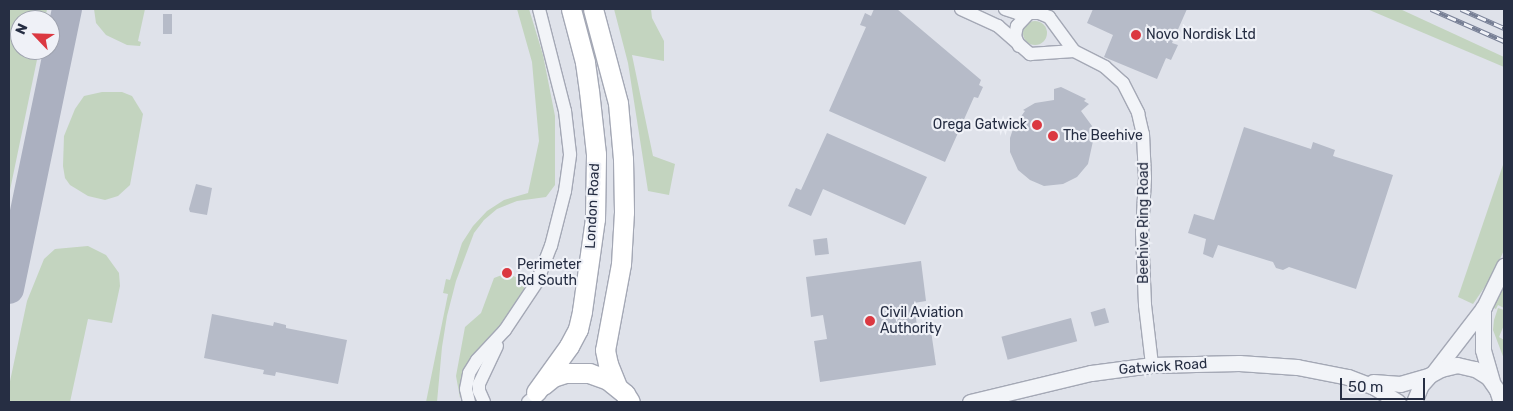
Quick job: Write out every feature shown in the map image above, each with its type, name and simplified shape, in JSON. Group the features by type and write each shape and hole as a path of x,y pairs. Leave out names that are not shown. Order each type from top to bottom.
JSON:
{"main road":[{"name":"London Road","path":"531,399 569,346 578,329 595,219 596,154 589,91 585,62 571,9"},
{"name":"London Road","path":"593,9 618,103 623,159 624,212 621,264 605,350 608,364 617,386"},
{"path":"531,399 553,377 571,372 601,376 617,386 630,402"}],"street":[{"path":"470,402 466,380 472,367 505,330 526,300 547,259 566,191 570,154 565,111 538,9"},
{"path":"961,9 998,26 1021,48 1033,54 1074,50"},
{"name":"Beehive Ring Road","path":"1005,9 1017,13 1039,13 1052,20 1074,50 1104,67 1117,77 1128,92 1140,117 1145,178 1142,233 1145,306 1152,365"},
{"path":"1021,48 1016,39 1016,29 1021,20 1028,14"},
{"path":"1046,52 1055,42 1057,29"},
{"path":"1414,402 1421,384 1432,374 1484,307 1504,266"},
{"path":"1484,307 1482,324 1483,350 1499,396"},
{"path":"484,402 479,391 480,378 505,330"},
{"name":"Gatwick Road","path":"970,402 1091,373 1152,365 1239,363 1307,368 1359,380 1400,384 1453,366 1468,367 1483,374 1499,396"},
{"name":"Gatwick Road","path":"1359,380 1381,390 1398,402"}],"green space":[{"path":"9,9 47,9 10,10 10,60 37,60 9,195"},
{"path":"94,9 145,9 138,41 141,42 140,46 127,45 106,35 96,23"},
{"path":"517,9 529,9 543,55 555,116 555,185 546,197 517,201 497,209 484,220 474,233 456,281 447,316 437,402 426,402 448,294 443,293 446,279 450,280 462,243 473,226 487,211 504,200 528,193 539,141 532,62"},
{"path":"614,9 651,9 652,18 664,41 664,61 632,55 653,156 675,164 669,195 648,191 628,63"},
{"path":"1367,9 1400,9 1504,57 1504,67"},
{"path":"1035,21 1040,22 1046,28 1046,38 1040,44 1035,45 1030,44 1024,38 1023,33 1024,28 1030,22"},
{"path":"102,92 122,92 132,96 143,114 130,185 118,196 105,200 88,196 70,185 65,178 63,166 64,136 75,109 84,96"},
{"path":"1504,162 1504,250 1493,275 1473,304 1458,297"},
{"path":"88,246 106,255 119,273 120,286 112,323 88,319 70,402 9,402 9,386 27,301 44,259 55,249"},
{"path":"507,273 524,281 524,289 496,332 466,365 461,377 460,398 456,376 465,327 481,313 494,278"},
{"path":"1504,281 1504,308 1498,305 1496,309 1492,307"},
{"path":"1498,308 1504,310 1504,325 1499,337 1504,340 1504,359 1493,330"}],"building":[{"path":"874,9 897,9 981,80 979,85 983,87 978,98 974,97 945,162 829,111 866,27 860,25 865,13 871,16"},
{"path":"1093,9 1187,9 1172,43 1178,45 1171,60 1166,58 1157,79 1104,57 1113,35 1087,23"},
{"path":"163,14 172,14 172,34 163,34"},
{"name":"The Beehive","path":"1061,87 1086,99 1084,101 1089,104 1081,111 1092,126 1096,141 1093,141 1088,164 1077,177 1063,184 1044,186 1030,180 1018,170 1010,152 1010,138 1014,126 1025,111 1023,110 1035,103 1054,100 1054,89"},
{"path":"1244,127 1311,149 1313,142 1335,150 1333,156 1393,175 1356,289 1289,267 1283,270 1276,268 1273,262 1218,245 1213,258 1203,254 1206,239 1188,233 1194,214 1214,220"},
{"path":"827,133 927,177 905,225 823,189 811,216 788,206 796,188 801,190"},
{"path":"196,184 212,188 207,215 190,212 189,209"},
{"path":"827,238 829,254 815,256 813,240"},
{"name":"Civil Aviation Authority","path":"921,261 926,301 914,303 917,326 930,324 936,365 820,382 814,341 827,339 823,315 811,317 806,277"},
{"path":"1105,308 1109,322 1095,327 1091,312"},
{"path":"212,314 273,326 274,322 286,325 286,328 347,340 338,384 276,372 275,376 263,374 264,370 204,358"},
{"path":"1071,318 1077,341 1008,360 1001,337"}],"taxiway":[{"path":"9,289 67,9"}],"railway":[{"path":"1431,9 1504,41"},
{"path":"1461,9 1504,28"}],"place":[{"name":"Novo Nordisk Ltd","path":"1136,35"},
{"name":"Orega Gatwick","path":"1037,125"},
{"name":"The Beehive","path":"1053,136"},
{"name":"Perimeter Rd South","path":"507,273"},
{"name":"Civil Aviation Authority","path":"870,321"}]}
